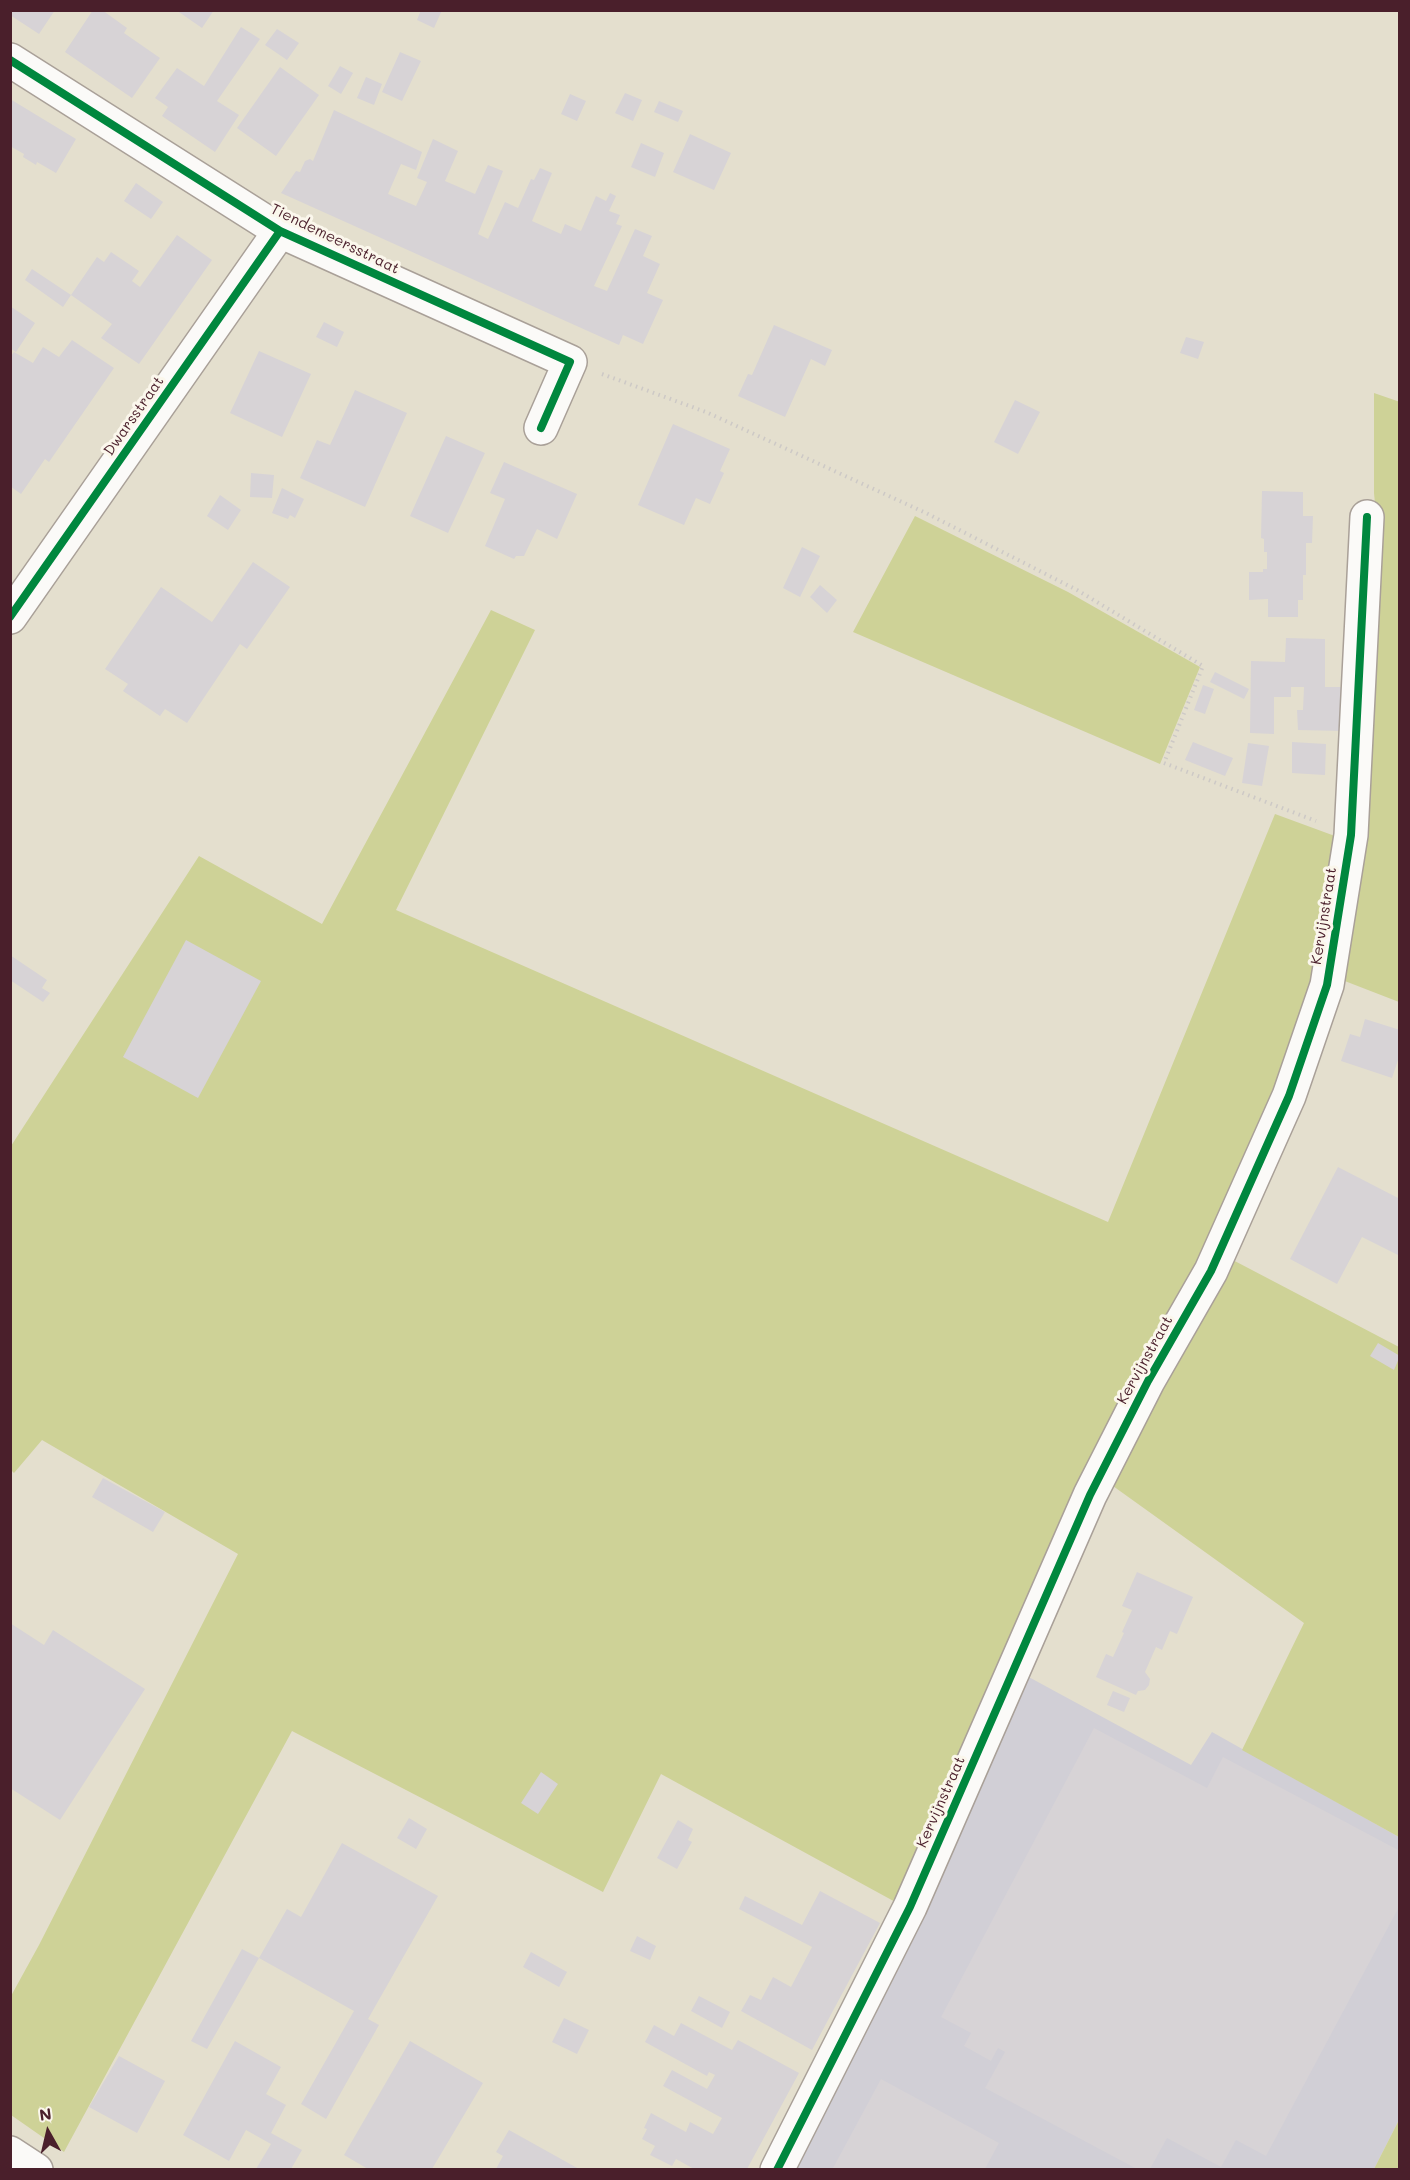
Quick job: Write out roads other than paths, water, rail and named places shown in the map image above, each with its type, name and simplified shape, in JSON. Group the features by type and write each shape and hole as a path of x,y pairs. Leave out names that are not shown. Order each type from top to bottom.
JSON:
{"street":[{"name":"Tiendemeersstraat","path":"10,60 280,231 570,362 541,428"},
{"name":"Dwarsstraat","path":"10,617 280,231"},
{"name":"Kervijnstraat","path":"777,2169 910,1907 1090,1495 1148,1381 1211,1271 1289,1096 1327,985 1351,835 1367,517"},
{"path":"10,2153 36,2169"}]}
